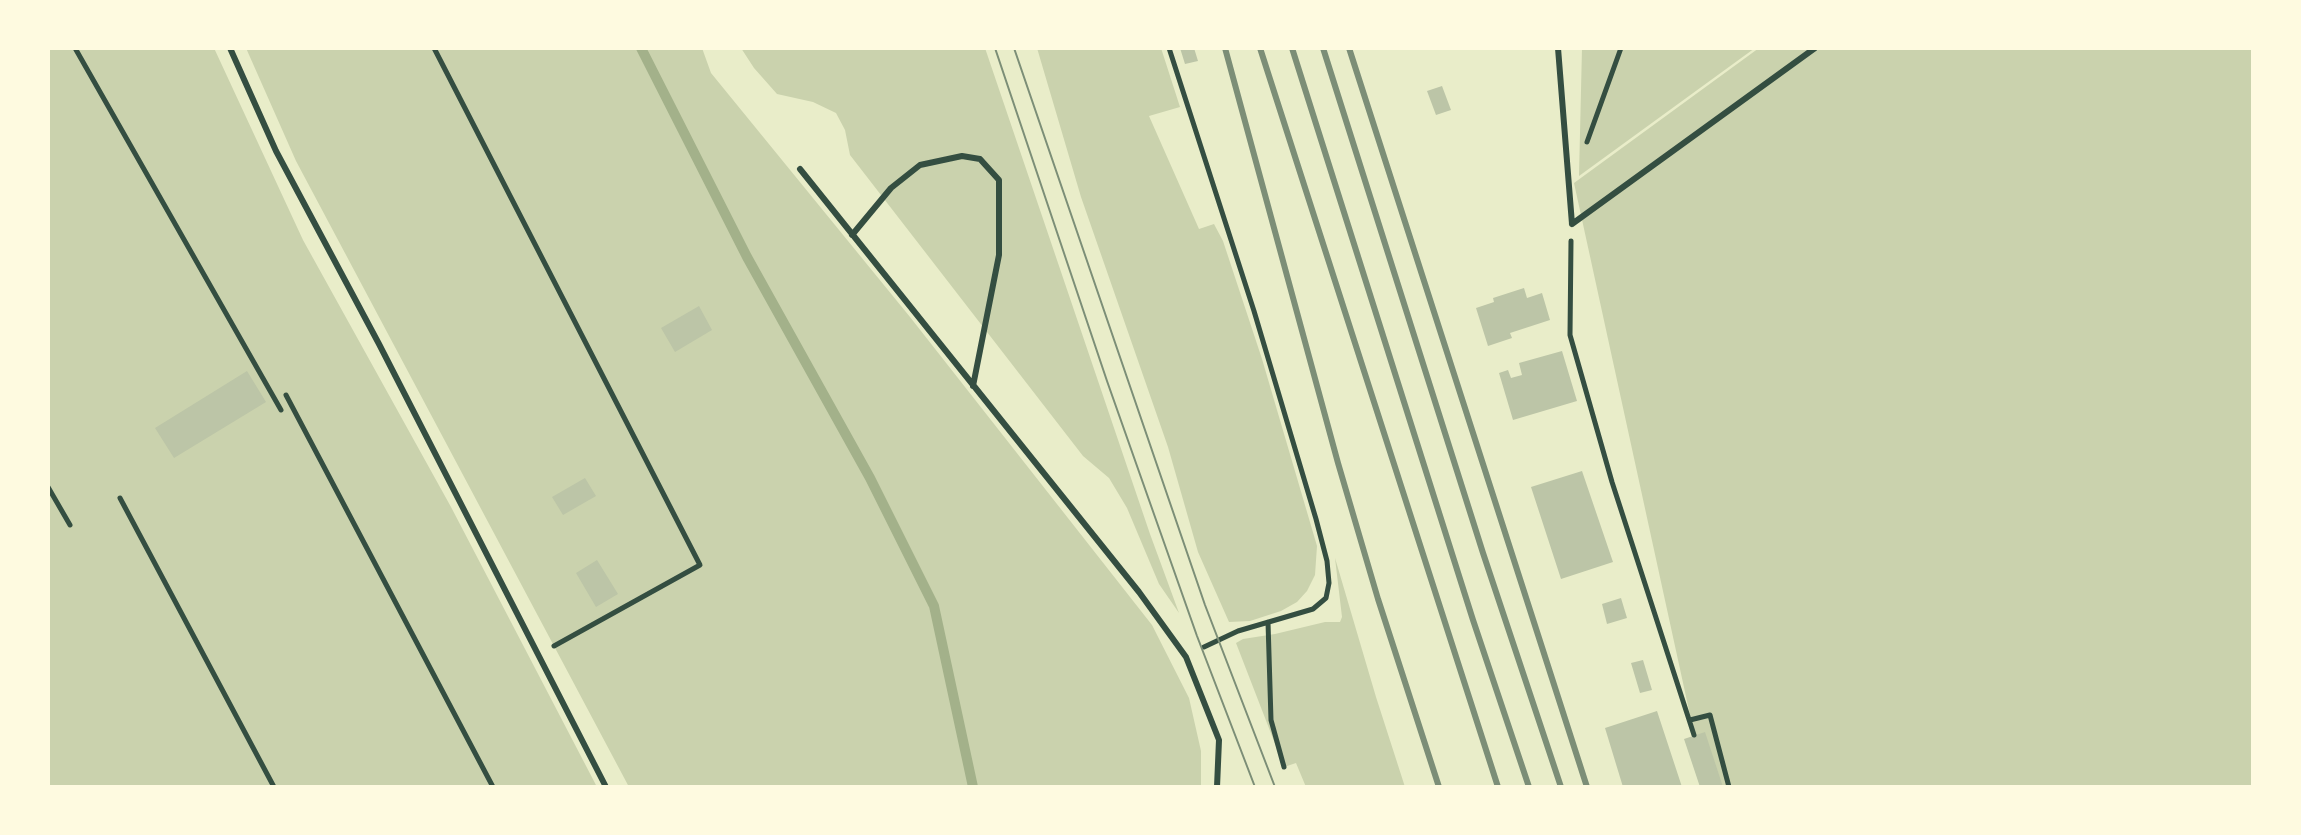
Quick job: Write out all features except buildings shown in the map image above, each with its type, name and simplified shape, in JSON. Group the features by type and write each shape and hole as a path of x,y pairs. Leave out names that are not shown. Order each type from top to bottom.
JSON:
{"lane":[{"path":"230,48 276,151 379,344 606,787"},
{"path":"1558,48 1572,224"},
{"path":"1572,224 1815,48"},
{"path":"852,235 891,188 920,165 962,156 980,159 999,180 999,255 973,386"},
{"path":"800,169 1139,592 1186,657 1219,740 1217,787"}],"path":[{"path":"75,48 281,410"},
{"path":"434,48 700,565 539,655"},
{"path":"1169,48 1254,311 1327,561 1329,583 1326,598 1313,609 1238,631 1186,657"},
{"path":"1585,149 1621,48"},
{"path":"1572,224 1570,335 1612,482 1694,735"},
{"path":"286,395 493,787"},
{"path":"48,487 70,525"},
{"path":"120,498 274,787"},
{"path":"1268,622 1271,720 1284,767"},
{"path":"1690,720 1710,715 1729,787"}],"green space":[{"path":"48,48 214,48 303,240 451,507 597,787 48,787"},
{"path":"246,48 702,48 711,73 910,317 1152,625 1189,698 1201,751 1201,787 629,787 296,161"},
{"path":"741,48 985,48 1179,613 1159,584 1127,508 1109,478 1083,456 850,155 845,130 836,113 813,102 777,94"},
{"path":"1037,48 1161,48 1180,107 1149,116 1199,229 1214,224 1223,241 1262,359 1317,546 1315,575 1307,591 1297,602 1281,611 1250,621 1229,622 1198,552 1168,447 1081,197"},
{"path":"1582,48 1755,48 1579,176"},
{"path":"1759,48 2253,48 2253,787 1713,787 1692,724 1574,183"},
{"path":"1335,558 1405,787 1306,787 1296,763 1284,767 1236,643 1325,622 1340,622"}],"waterway":[{"path":"641,48 747,257 870,478 934,606 973,787"}],"tram line":[{"path":"995,48 1107,381 1197,636 1255,787"},
{"path":"1014,48 1205,605 1275,787"}],"railway":[{"path":"1225,48 1338,463 1439,787"},
{"path":"1260,48 1498,787"},
{"path":"1292,48 1529,787"},
{"path":"1323,48 1483,553 1561,787"},
{"path":"1349,48 1587,787"}]}
